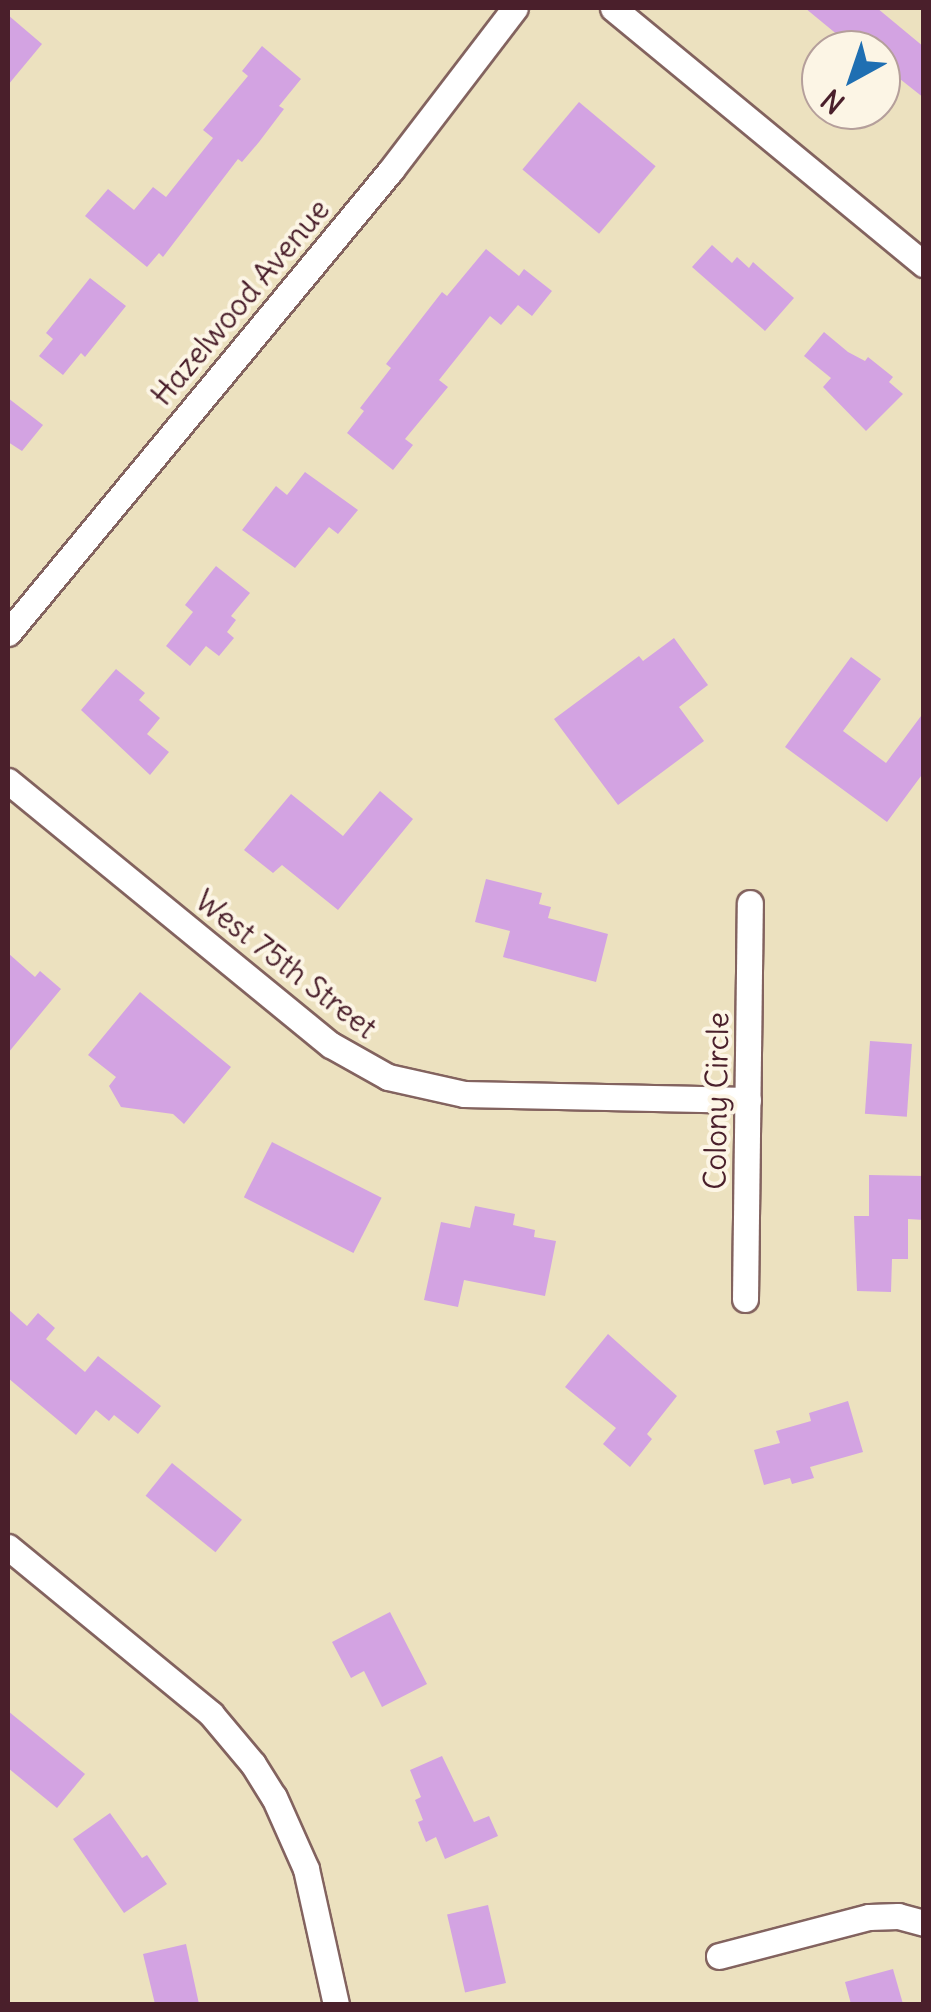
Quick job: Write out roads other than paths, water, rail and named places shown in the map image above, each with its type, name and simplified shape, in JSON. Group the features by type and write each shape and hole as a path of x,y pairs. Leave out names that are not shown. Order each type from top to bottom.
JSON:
{"street":[{"name":"Hazelwood Avenue","path":"8,633 391,170 516,8"},
{"path":"613,8 924,264"},
{"name":"West 75th Street","path":"8,781 330,1045 376,1072 400,1082 464,1094 748,1100"},
{"name":"Colony Circle","path":"745,1299 750,903"},
{"path":"8,1547 210,1714 274,1797 306,1869 336,2004"},
{"path":"719,1956 869,1917 898,1916 924,1923"}]}
